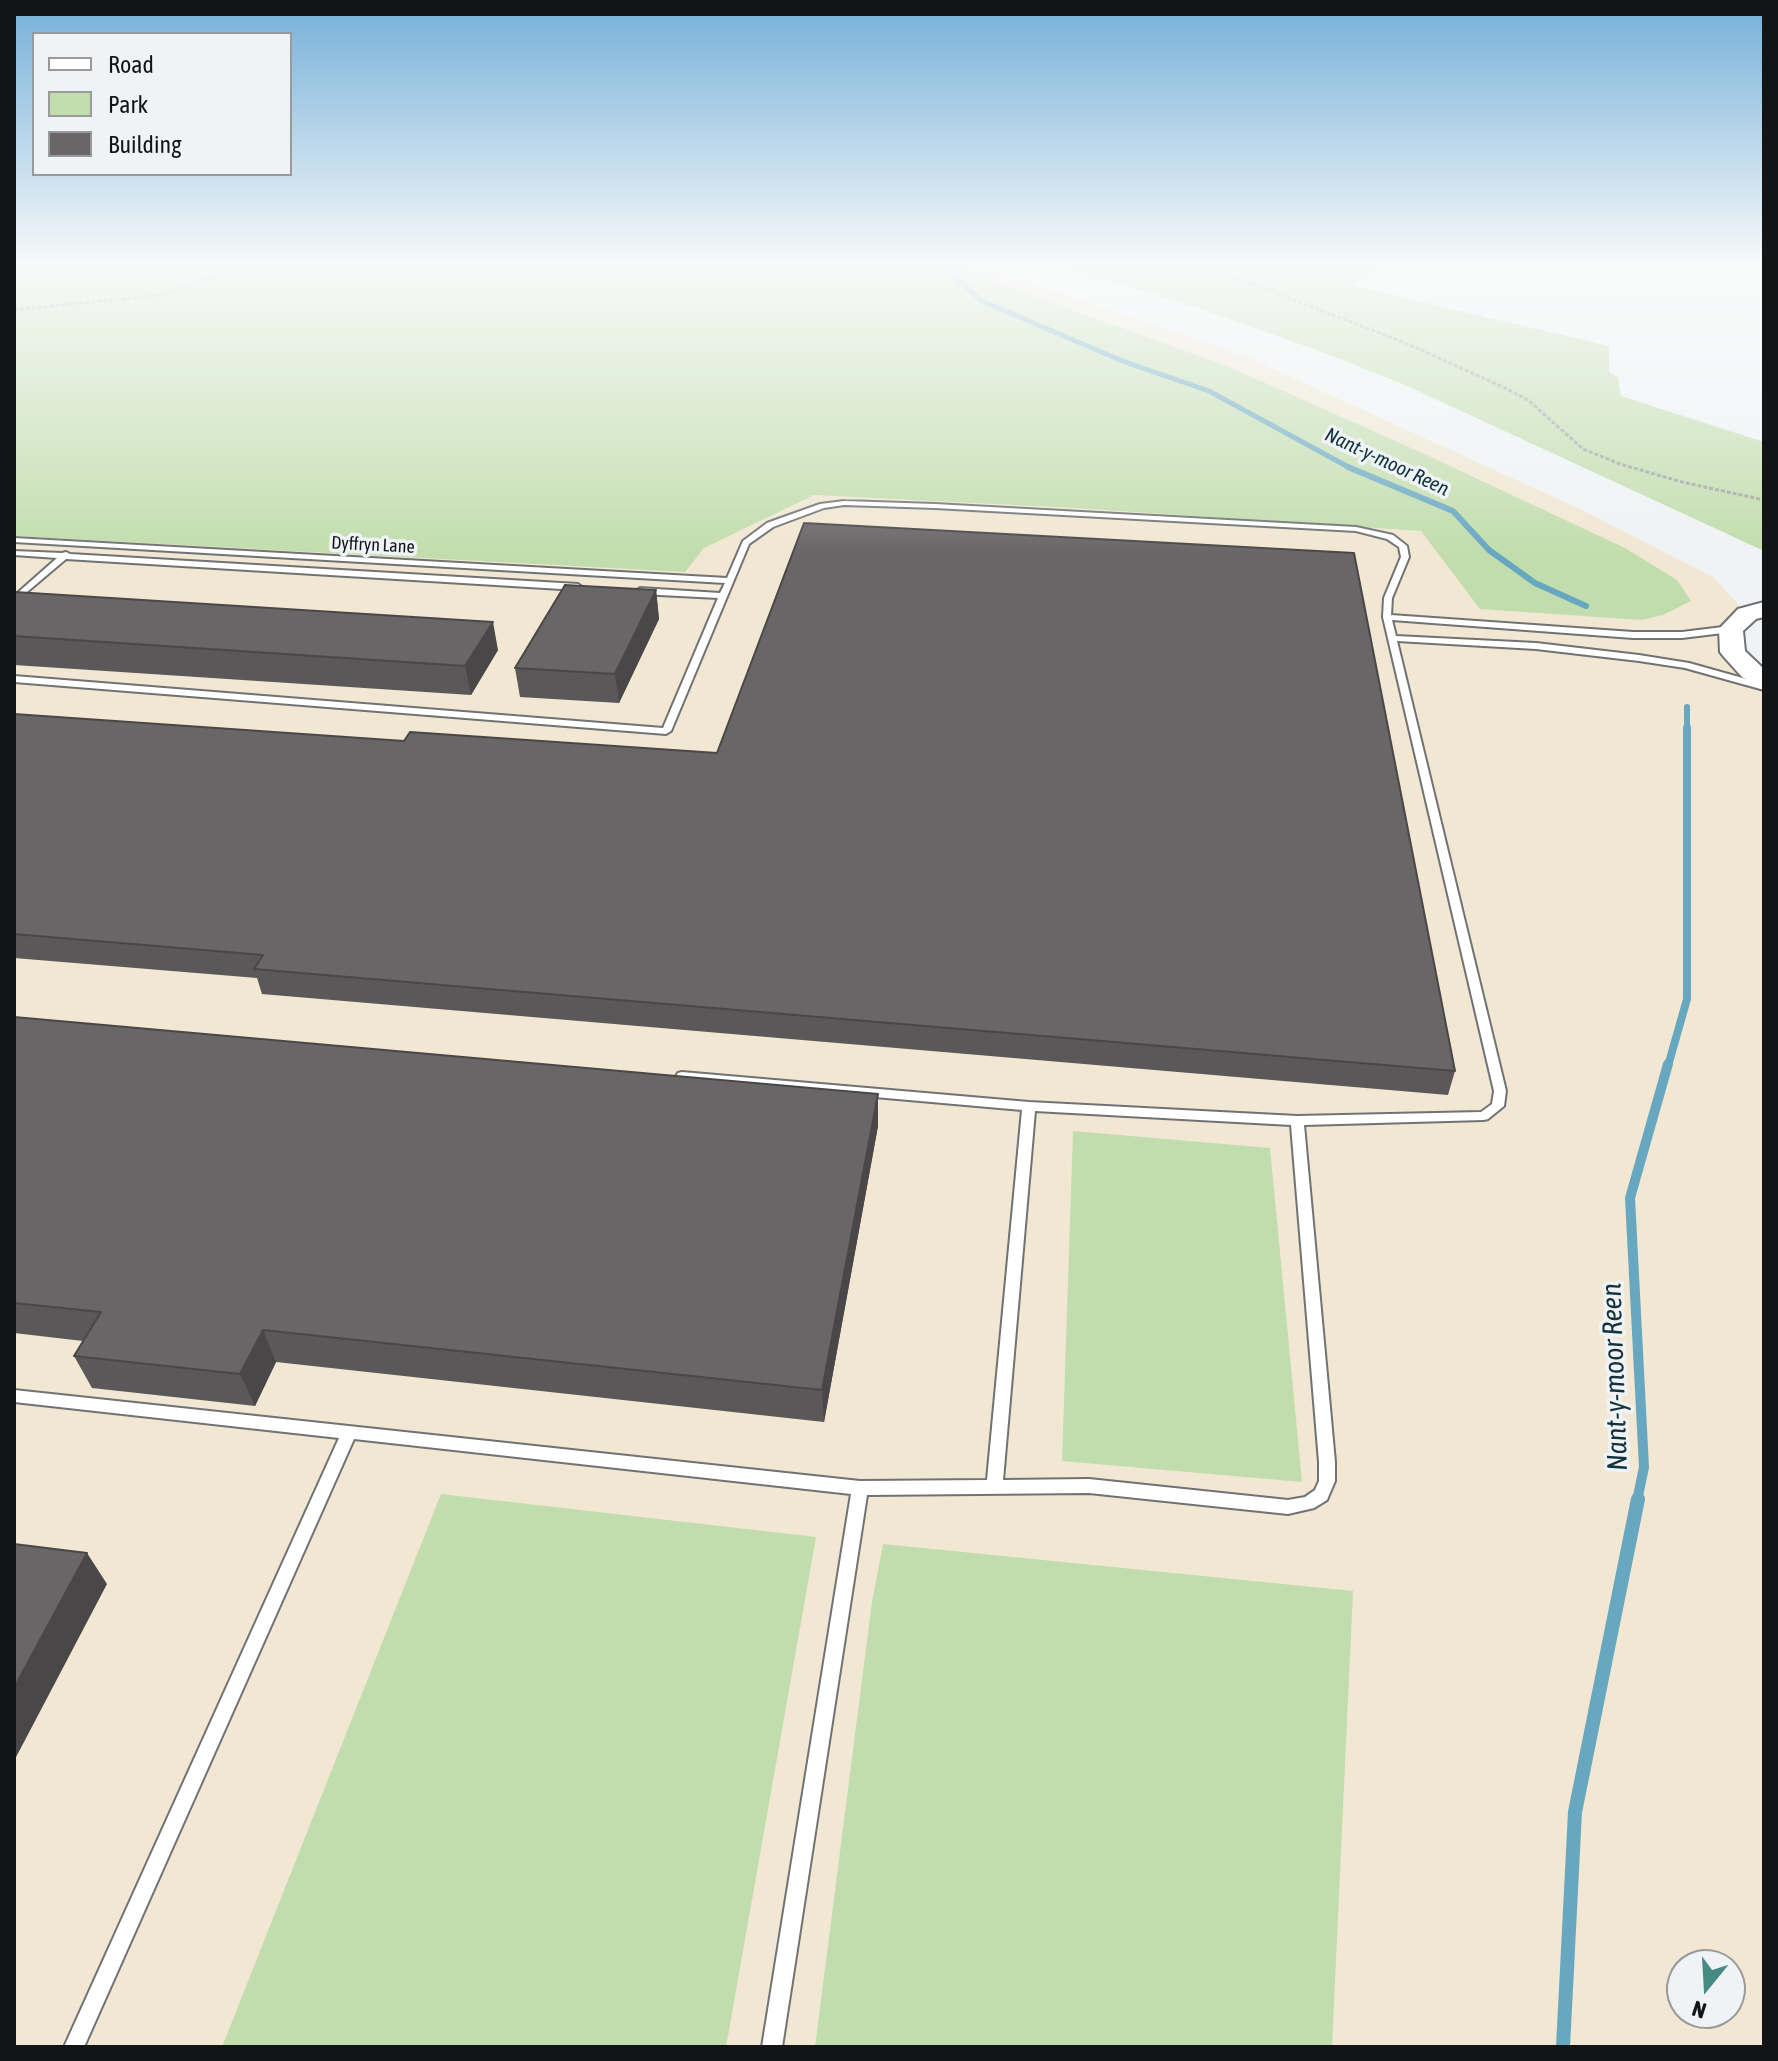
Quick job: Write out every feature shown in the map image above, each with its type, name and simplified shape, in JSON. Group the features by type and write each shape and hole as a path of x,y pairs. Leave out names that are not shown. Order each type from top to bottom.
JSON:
{"street":[{"path":"1764,609 1747,614 1731,629 1733,652 1764,681"}],"lane":[{"path":"14,679 666,731 746,543 770,525 823,506 844,503 951,507 1340,528 1381,534 1399,542 1405,557 1388,598 1387,617 1500,1091 1498,1106 1484,1116 1462,1119 1384,1117 1297,1121 1029,1106 664,1075"},
{"name":"Dyffryn Lane","path":"14,540 730,581"},
{"path":"14,600 78,544"},
{"name":"Dyffryn Lane","path":"14,553 583,587"},
{"path":"631,590 725,596"},
{"path":"1387,617 1633,635 1682,635 1731,629"},
{"path":"1391,638 1536,646 1639,658 1686,665 1764,687"},
{"path":"994,1488 1029,1106"},
{"path":"14,1396 860,1488 1089,1486 1288,1507 1308,1503 1321,1495 1327,1481 1327,1462 1297,1121"},
{"path":"74,2047 349,1433"},
{"path":"772,2047 860,1488"}],"path":[{"path":"1448,362 1528,400 1583,449 1682,482 1764,500"}],"shaded area":[{"path":"14,362 1259,362 1580,509 1713,577 1747,614 1733,652 1764,681 1764,2047 14,2047"}],"green space":[{"path":"14,362 1216,362 1418,451 1625,548 1677,580 1691,601 1663,615 1642,620 1480,609 1421,531 1074,508 814,495 704,548 685,572 14,536"},
{"path":"1348,362 1609,362 1609,372 1618,377 1621,396 1764,442 1764,551 1405,385"},
{"path":"1073,1131 1270,1148 1302,1482 1062,1461"},
{"path":"441,1494 816,1537 726,2047 222,2047"},
{"path":"883,1544 1353,1591 1332,2047 815,2047 872,1602"}],"building":[{"path":"804,523 1354,553 1455,1071 254,969 263,955 14,934 14,714 404,741 410,732 717,753"},
{"path":"565,585 656,590 615,674 515,668"},
{"path":"14,592 493,622 465,666 14,636"},
{"path":"14,1017 878,1094 822,1390 263,1330 240,1374 74,1356 101,1312 14,1303"},
{"path":"14,1544 87,1553 14,1688"}],"waterway":[{"name":"Nant-y-moor Reen","path":"1126,362 1209,391 1349,468"},
{"name":"Nant-y-moor Reen","path":"1349,468 1453,511 1489,550 1535,583 1586,606"},
{"name":"Nant-y-moor Reen","path":"1668,1066 1687,999 1687,707"},
{"name":"Nant-y-moor Reen","path":"1637,1501 1644,1467 1630,1198 1668,1064"},
{"name":"Nant-y-moor Reen","path":"1563,2047 1575,1812 1638,1499"}]}
